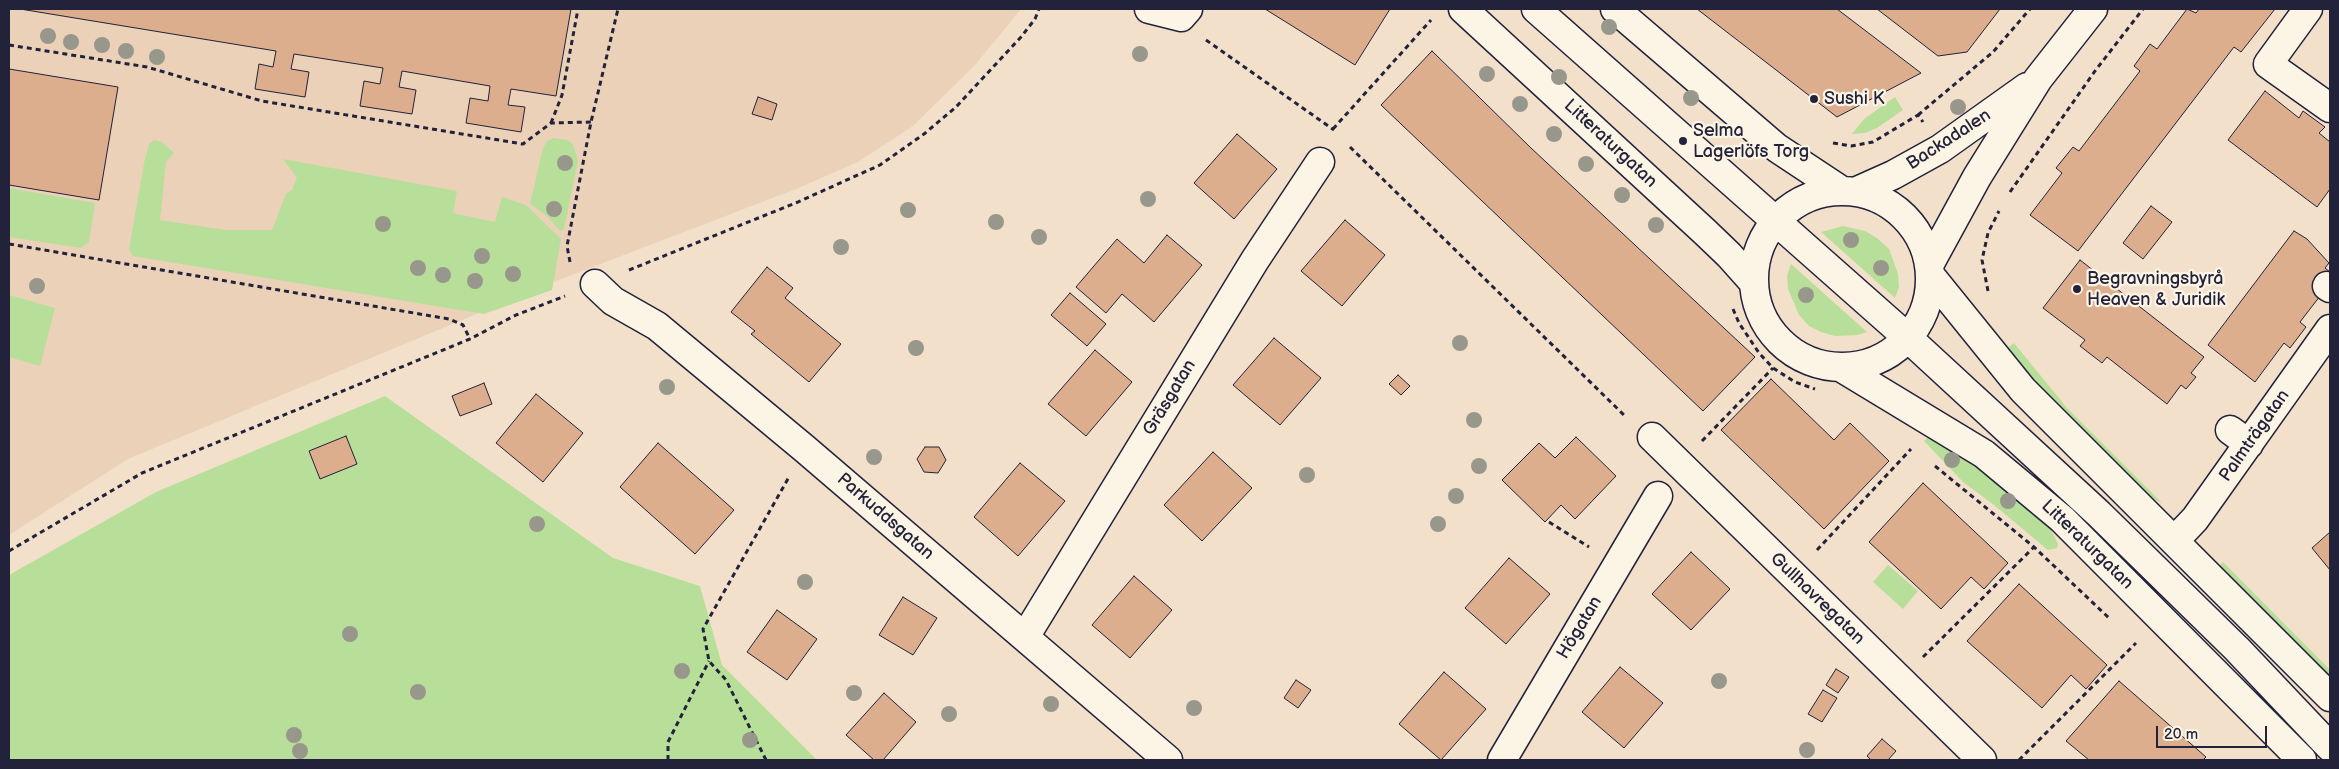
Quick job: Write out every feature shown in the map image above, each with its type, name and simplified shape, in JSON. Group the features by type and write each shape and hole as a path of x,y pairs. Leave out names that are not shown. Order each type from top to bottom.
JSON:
{"street":[{"path":"1149,9 1185,13"},
{"name":"Litteraturgatan","path":"1463,9 1729,254 1754,283"},
{"path":"1536,9 1908,338 2099,514 2237,649 2330,747"},
{"name":"Litteraturgatan","path":"1615,9 1777,148 1848,191 1881,200 1904,216 1920,238 1930,270 1929,292 1925,309 1908,338 1885,357 1871,363 1842,368"},
{"name":"Backadalen","path":"1930,270 1977,177 2038,79 2092,9"},
{"path":"2308,9 2268,64 2330,108"},
{"name":"Backadalen","path":"1848,191 1893,175 1940,149 2038,79"},
{"name":"Gräsgatan","path":"1025,636 1255,260 1320,162"},
{"name":"Litteraturgatan","path":"1848,191 1812,196 1792,207 1775,222 1761,244 1754,270 1754,283 1760,312 1776,338 1787,348 1812,362 1842,368 1984,454 2062,518 2302,760"},
{"name":"Litteraturgatan","path":"1930,270 2023,390 2330,697"},
{"name":"Parkuddsgatan","path":"586,287 657,326 806,449 1168,760"},
{"name":"Palmträgatan","path":"2175,540 2195,519 2239,437 2327,342"},
{"name":"Gullhavregatan","path":"1652,437 1982,760"},
{"name":"Högatan","path":"1502,760 1658,496"}],"path":[{"path":"9,45 147,67 262,101 523,144 551,123 562,95 578,9"},
{"path":"586,287 567,246 591,122 618,9"},
{"path":"9,551 142,473 470,339 516,315 798,202 880,165 924,134 956,107 1021,37 1035,19 1039,9"},
{"path":"1918,115 1993,52 2030,9"},
{"path":"2008,195 2095,71 2143,9"},
{"path":"1185,13 1202,37 1337,133"},
{"path":"1333,129 1434,18"},
{"path":"551,123 591,122"},
{"path":"1348,144 1622,414 1652,437"},
{"path":"9,244 449,319 463,325 470,339"},
{"path":"1729,300 1739,323 1773,368 1795,382 1819,390"},
{"path":"1678,464 1773,368"},
{"path":"1793,576 1911,448 1920,416"},
{"path":"1905,442 1918,453"},
{"path":"766,760 726,680 709,661 703,629 806,449"},
{"path":"1930,463 2034,547 2116,624"},
{"path":"1549,522 1591,548"},
{"path":"1901,679 2034,547"},
{"path":"2130,637 2143,650"},
{"path":"2019,760 2136,643"},
{"path":"668,760 668,742 709,661"}],"shaded area":[{"path":"9,9 1021,9 975,65 913,126 858,162 796,189 551,283 128,459 9,535"}],"green space":[{"path":"1895,97 1903,110 1877,128 1865,133 1852,134 1864,119"},
{"path":"553,138 567,140 573,144 578,161 564,229 560,231 547,216 530,204 543,148 547,141"},
{"path":"154,140 162,142 174,153 166,162 160,220 226,230 272,230 286,194 292,190 297,178 283,159 457,191 453,213 495,222 502,197 526,205 561,239 552,290 484,314 133,256 129,250 144,163 149,144"},
{"path":"9,188 95,203 89,242 81,248 9,237"},
{"path":"1843,226 1865,231 1877,238 1889,249 1898,274 1899,287 1895,298 1821,232"},
{"path":"1791,264 1867,332 1857,335 1835,336 1809,326 1799,315 1788,289 1787,276"},
{"path":"9,295 55,308 40,366 9,357"},
{"path":"2014,343 2067,408 2162,503 2144,494 2054,407 2006,349"},
{"path":"385,396 613,558 700,586 722,665 817,760 9,760 9,575 156,492"},
{"path":"1928,437 1967,459 2014,493 2048,523 2058,544 2057,548 2048,550 1963,482 1924,441"},
{"path":"2223,562 2330,670 2330,685 2222,572 2220,565"},
{"path":"1888,565 1918,591 1903,609 1873,582"}],"building":[{"path":"20,9 571,9 556,96 511,89 508,105 525,107 521,132 466,123 470,98 488,101 490,86 402,71 399,87 416,90 412,114 360,106 364,81 380,84 383,68 294,54 291,69 309,72 305,97 255,89 259,64 273,67 276,51"},
{"path":"1265,9 1390,9 1355,65"},
{"path":"1697,9 1837,9 1921,73 1837,117"},
{"path":"1877,9 2000,9 1967,52 1938,56"},
{"path":"2187,9 2196,13 2199,9 2275,9 2241,52 2234,47 2078,251 2030,215 2062,173 2056,168 2073,147 2079,151 2140,71 2134,66 2150,44 2157,49"},
{"path":"1432,51 1531,148 1755,357 1703,411 1381,105"},
{"path":"9,69 118,87 99,200 9,185"},
{"path":"2265,91 2299,118 2303,111 2325,127 2319,133 2330,142 2330,189 2317,207 2228,140"},
{"path":"758,97 777,104 772,120 752,114"},
{"path":"1237,134 1277,169 1234,219 1194,183"},
{"path":"2151,206 2172,222 2143,259 2123,243"},
{"path":"1345,220 1385,255 1342,306 1301,271"},
{"path":"2294,231 2307,239 2329,263 2325,268 2330,272 2330,283 2300,322 2306,327 2290,348 2284,343 2255,382 2208,345"},
{"path":"1167,235 1202,265 1154,322 1122,294 1106,313 1076,287 1117,239 1144,263"},
{"path":"2080,260 2204,357 2191,373 2196,377 2186,389 2181,385 2167,404 2107,357 2102,363 2080,346 2085,340 2043,308"},
{"path":"767,267 793,288 785,298 841,344 809,382 751,334 755,331 731,312"},
{"path":"1070,293 1106,324 1087,346 1051,315"},
{"path":"1274,338 1321,378 1280,425 1233,385"},
{"path":"1095,350 1132,382 1086,436 1048,404"},
{"path":"1398,375 1410,386 1401,395 1389,384"},
{"path":"1771,379 1834,440 1850,423 1889,461 1824,529 1721,430"},
{"path":"484,383 492,404 460,416 452,396"},
{"path":"536,394 583,433 543,482 496,443"},
{"path":"346,436 357,464 320,479 309,451"},
{"path":"1576,437 1616,476 1575,519 1561,505 1545,522 1502,480 1539,443 1555,458"},
{"path":"658,443 734,510 695,554 620,487"},
{"path":"925,447 939,447 946,460 938,473 924,472 917,459"},
{"path":"1213,452 1252,488 1202,541 1164,505"},
{"path":"1020,463 1065,501 1018,556 974,517"},
{"path":"1923,483 2008,563 1984,589 1971,577 1941,609 1869,542"},
{"path":"2330,532 2330,570 2312,548"},
{"path":"1691,552 1730,589 1691,630 1652,594"},
{"path":"1509,558 1550,594 1506,644 1465,608"},
{"path":"1134,576 1172,610 1130,658 1092,625"},
{"path":"2019,584 2107,665 2086,689 2071,675 2042,708 1967,641"},
{"path":"903,597 937,618 913,655 879,635"},
{"path":"777,610 817,639 787,680 747,652"},
{"path":"1620,667 1663,703 1624,748 1582,712"},
{"path":"1836,669 1849,677 1838,693 1826,685"},
{"path":"1444,672 1486,709 1441,760 1399,724"},
{"path":"1296,680 1311,690 1298,708 1284,698"},
{"path":"2119,681 2206,757 2203,760 2089,760 2066,741"},
{"path":"1823,690 1837,698 1822,722 1808,714"},
{"path":"884,693 916,722 883,760 874,760 846,735"},
{"path":"1882,739 1896,751 1888,760 1871,760 1867,756"}],"place":[{"name":"Sushi K","path":"1814,99"},
{"name":"Selma Lagerlöfs Torg","path":"1683,141"},
{"name":"Begravningsbyrå Heaven & Juridik","path":"2077,289"}]}
